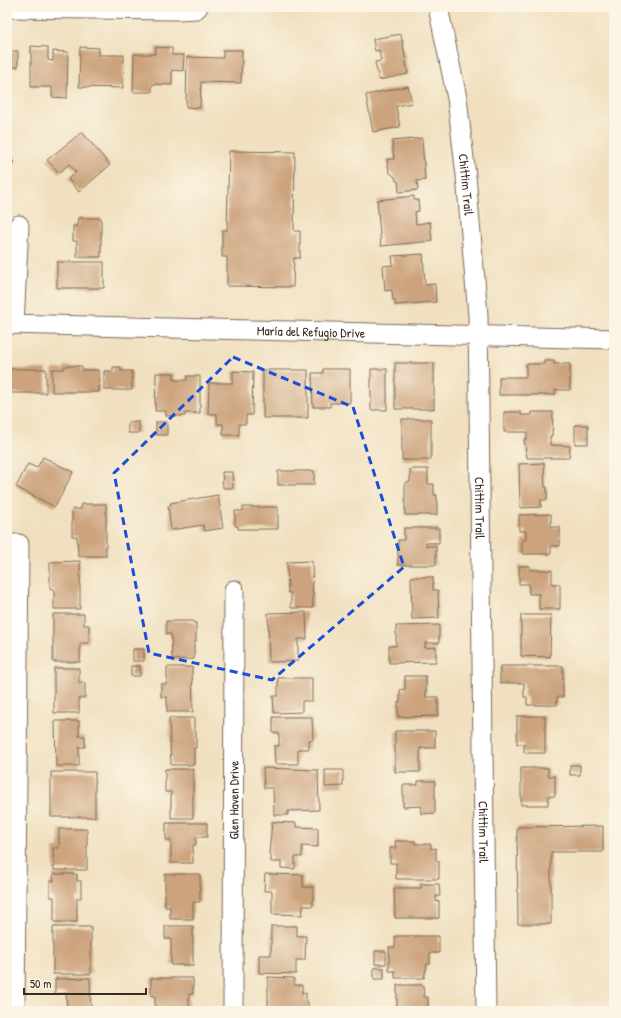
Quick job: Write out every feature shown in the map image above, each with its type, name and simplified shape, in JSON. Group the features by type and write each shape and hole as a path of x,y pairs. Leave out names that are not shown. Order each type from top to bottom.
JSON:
{"street":[{"path":"7,8 178,10 196,9 198,7"},
{"name":"Chittim Trail","path":"438,7 457,98 466,176 478,315 486,1011"},
{"path":"10,324 19,225"},
{"name":"María del Refugio Drive","path":"10,324 614,339"},
{"path":"13,544 15,1011"},
{"name":"Glen Haven Drive","path":"233,1011 234,590"}],"highlighted area":[{"path":"233,357 353,407 404,567 272,680 149,653 114,473"}],"building":[{"path":"401,34 408,74 379,80 375,62 381,61 379,50 375,51 373,39"},
{"path":"31,46 48,47 48,60 53,61 53,51 68,52 67,98 52,97 52,87 31,87"},
{"path":"80,47 99,48 99,55 124,55 123,88 79,87"},
{"path":"156,47 172,48 172,55 184,55 183,71 172,70 172,85 152,84 152,92 133,92 134,54 155,54"},
{"path":"7,48 9,48 9,51 18,51 18,67 7,67"},
{"path":"223,50 242,50 241,83 201,82 200,108 186,107 187,57 223,58"},
{"path":"408,86 412,103 396,106 400,127 373,132 366,95"},
{"path":"82,132 110,165 79,192 68,179 76,172 69,164 59,173 47,160"},
{"path":"422,138 425,180 417,181 418,190 399,192 398,181 396,181 395,177 389,172 387,159 394,159 392,141"},
{"path":"7,144 14,164 7,166"},
{"path":"229,151 295,152 294,231 300,231 300,258 294,258 293,287 227,286 227,257 222,257 222,230 227,230"},
{"path":"414,196 414,200 418,200 419,211 415,212 416,224 430,222 432,241 381,246 377,200"},
{"path":"78,218 101,218 101,257 77,257 77,241 73,241 73,226 77,226"},
{"path":"423,254 425,285 435,284 436,302 395,305 392,290 385,291 383,266 393,265 392,256"},
{"path":"57,262 104,262 104,288 57,288"},
{"path":"544,361 554,361 554,364 570,364 570,390 555,390 555,395 499,395 499,377 526,377 526,364 544,364"},
{"path":"395,363 434,363 434,409 395,409"},
{"path":"64,366 82,366 82,370 99,370 99,392 52,392 52,369 64,369"},
{"path":"113,367 121,367 121,371 132,371 132,390 104,390 104,371 113,371"},
{"path":"7,369 46,369 46,393 7,393"},
{"path":"323,369 350,369 350,403 330,403 330,407 313,407 312,373 323,373"},
{"path":"371,369 387,369 387,410 371,410"},
{"path":"263,370 308,370 308,418 263,418"},
{"path":"233,371 253,372 252,415 246,415 246,424 239,424 239,435 223,435 223,424 217,424 217,414 208,414 209,383 233,383"},
{"path":"156,373 174,373 174,380 187,380 187,376 200,376 200,413 185,413 185,416 166,416 166,411 155,411"},
{"path":"504,412 521,412 521,415 532,415 532,412 553,412 550,445 570,446 569,458 527,458 524,439 527,439 527,432 504,432"},
{"path":"402,419 431,419 431,460 402,460"},
{"path":"128,422 139,422 139,433 128,433"},
{"path":"156,422 167,422 167,435 156,435"},
{"path":"575,425 588,425 588,444 575,444"},
{"path":"43,457 73,472 55,507 16,487 28,464 37,468"},
{"path":"544,463 547,500 541,500 541,507 520,508 519,464"},
{"path":"410,469 428,469 428,484 434,484 434,495 437,495 437,515 405,515 405,482 410,482"},
{"path":"278,471 314,471 314,485 278,485"},
{"path":"222,472 232,472 233,488 223,488"},
{"path":"218,495 223,528 204,531 203,525 171,530 168,506 171,506 170,503"},
{"path":"81,504 106,504 106,556 78,556 77,536 72,536 72,509 81,509"},
{"path":"243,507 278,507 278,529 238,529 238,526 235,526 235,511 243,511"},
{"path":"551,514 551,527 560,527 560,546 551,546 551,554 522,554 522,540 526,540 526,531 519,531 519,515"},
{"path":"404,528 439,528 439,543 426,543 426,546 436,546 436,565 398,565 398,540 404,540"},
{"path":"80,561 80,609 54,609 54,589 50,589 50,562"},
{"path":"312,561 313,608 291,608 291,593 288,593 287,562"},
{"path":"519,566 530,566 530,570 552,570 552,584 560,584 560,609 539,609 539,594 529,594 529,584 519,584"},
{"path":"411,577 433,577 433,590 438,590 439,618 412,619"},
{"path":"306,612 307,639 298,639 298,661 269,662 268,613"},
{"path":"53,614 84,614 84,625 89,625 89,643 80,643 80,662 53,662"},
{"path":"521,615 551,615 550,657 521,656"},
{"path":"166,621 193,621 196,623 194,659 172,660 171,634 166,634"},
{"path":"439,625 439,643 425,643 425,648 436,647 436,662 389,663 389,646 396,646 396,626"},
{"path":"133,649 144,649 144,661 133,661"},
{"path":"131,666 140,666 140,676 131,676"},
{"path":"500,666 563,666 563,697 557,697 557,705 527,705 527,697 524,697 524,683 500,683"},
{"path":"167,667 192,667 193,712 167,712 167,697 161,697 161,684 167,684"},
{"path":"54,668 79,668 79,683 85,683 85,698 79,698 79,713 54,713"},
{"path":"405,676 426,676 426,697 438,697 438,716 398,717 400,690 405,689"},
{"path":"278,678 312,678 312,701 302,701 302,712 274,713 273,696 278,696"},
{"path":"517,716 545,716 545,753 524,753 524,744 517,744"},
{"path":"273,717 312,717 313,740 309,740 309,749 298,749 298,764 275,764 274,746 279,746 279,733 273,733"},
{"path":"169,718 194,718 196,748 194,748 194,765 171,765"},
{"path":"55,721 79,721 79,736 85,736 85,747 79,747 79,766 56,766"},
{"path":"395,731 435,731 435,748 420,748 420,772 395,772"},
{"path":"570,765 580,765 580,775 570,775"},
{"path":"263,768 318,770 319,810 288,811 288,815 274,815 273,788 264,788"},
{"path":"521,768 548,768 548,776 555,776 555,796 548,796 548,805 521,805"},
{"path":"165,769 193,769 193,818 171,818 171,792 165,792"},
{"path":"325,770 343,770 343,786 325,787"},
{"path":"51,772 95,772 95,817 51,817"},
{"path":"418,781 435,781 435,813 421,814 421,806 403,807 403,785 418,785"},
{"path":"272,822 296,823 296,827 318,828 318,847 302,846 302,857 295,857 295,869 281,868 281,862 271,862 271,854 269,854"},
{"path":"166,823 207,823 207,837 196,837 196,845 193,845 193,863 171,863 171,840 166,840"},
{"path":"603,826 603,852 551,852 551,924 518,924 517,827"},
{"path":"59,829 87,829 87,870 54,870 53,848 59,848"},
{"path":"395,841 415,841 415,844 431,844 431,849 436,848 436,861 439,861 439,879 396,879 396,863 390,863 390,848 396,848"},
{"path":"53,874 77,874 77,881 81,881 81,898 77,898 77,922 54,922 54,897 50,897 50,881 54,881"},
{"path":"165,874 200,874 200,902 193,902 193,919 170,919 170,907 165,907"},
{"path":"265,874 303,875 303,887 313,887 313,906 303,906 302,915 272,914 272,891 264,891"},
{"path":"421,884 439,884 440,896 436,896 436,902 439,901 439,918 395,918 394,888 421,888"},
{"path":"165,926 193,926 193,965 171,965 171,939 165,939"},
{"path":"271,926 297,926 297,936 306,936 305,960 296,960 296,974 259,973 259,955 271,955"},
{"path":"53,927 91,927 91,974 53,974"},
{"path":"395,936 439,936 439,953 430,953 430,964 427,964 424,978 395,978 395,971 389,971 389,947 395,947"},
{"path":"375,951 386,951 386,964 375,964"},
{"path":"374,968 384,968 384,979 374,979"},
{"path":"268,977 294,978 294,985 302,985 302,993 306,993 308,1011 268,1011"},
{"path":"90,978 91,1011 67,1011 66,993 55,994 55,979"},
{"path":"151,978 193,978 193,994 189,994 189,1011 155,1011 155,996 151,996"},
{"path":"397,985 423,985 424,997 428,997 428,1008 440,1008 440,1011 397,1011"}]}
